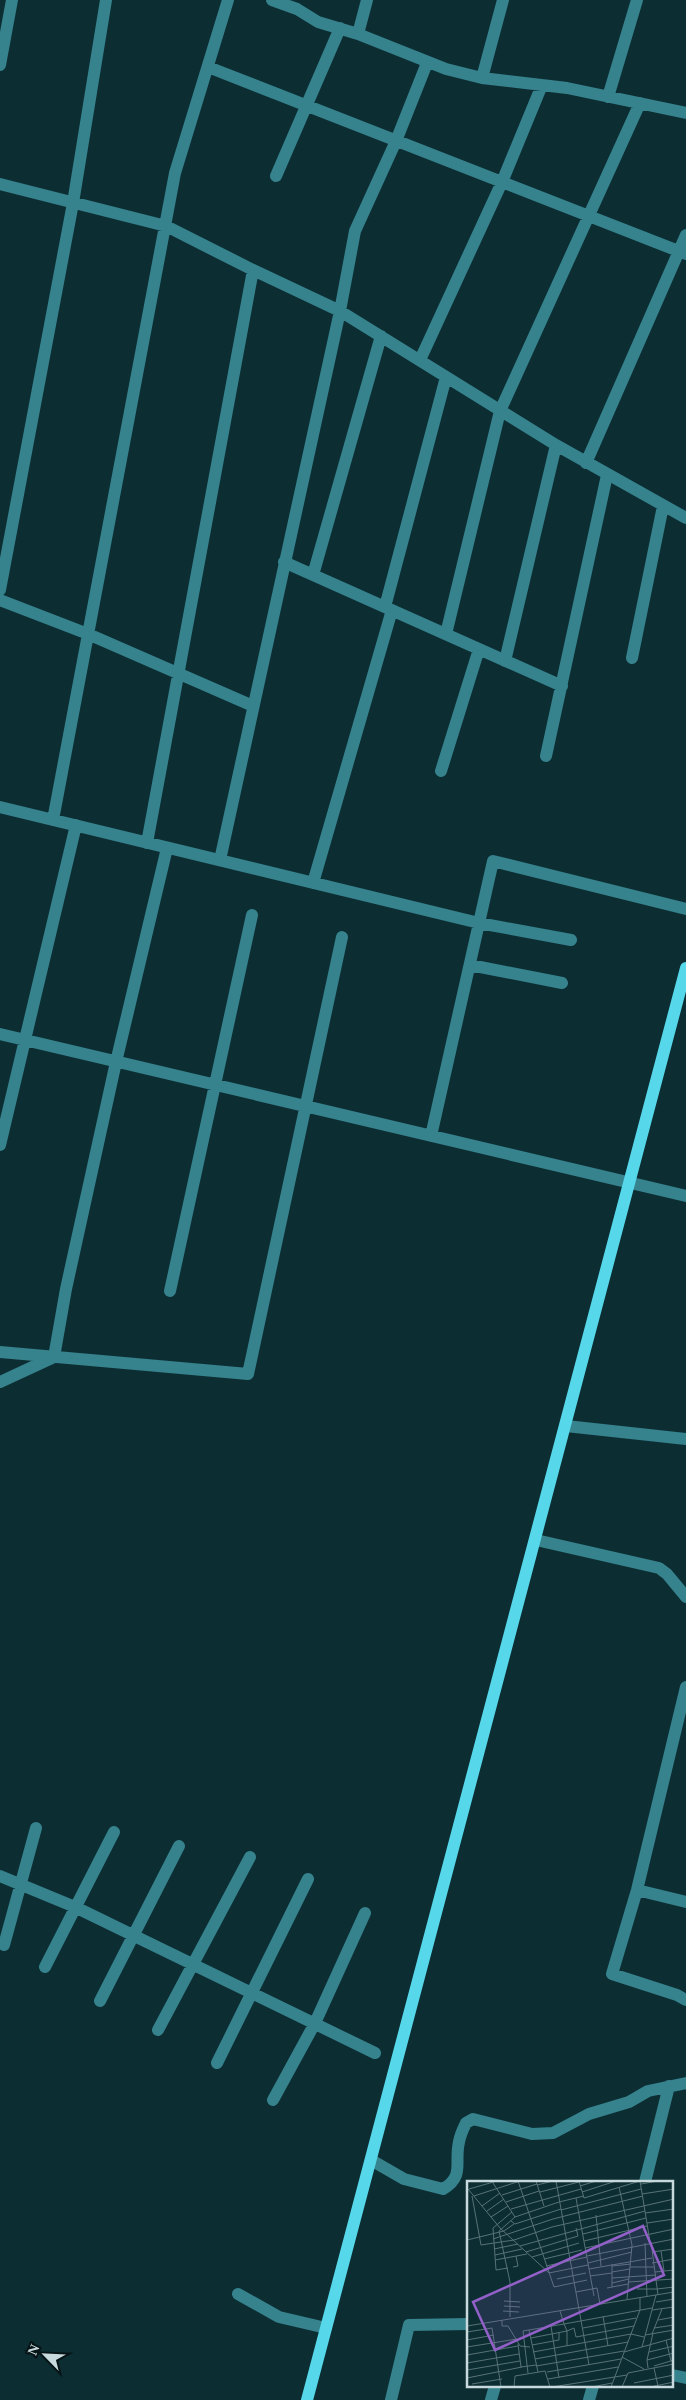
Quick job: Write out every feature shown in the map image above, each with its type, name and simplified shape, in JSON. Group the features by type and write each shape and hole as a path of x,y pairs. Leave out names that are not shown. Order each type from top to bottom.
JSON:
{"main road":[{"path":"307,2400 686,968"}],"street":[{"path":"0,65 12,0"},
{"path":"0,590 73,203 106,0"},
{"path":"53,820 175,173 227,0"},
{"path":"272,0 297,9 318,22 358,34 427,63 482,78 567,88 686,113"},
{"path":"358,34 368,0"},
{"path":"482,78 503,0"},
{"path":"608,97 636,0"},
{"path":"276,176 305,105 340,28"},
{"path":"220,860 340,311 355,231 396,141 427,63"},
{"path":"208,67 682,253"},
{"path":"420,360 502,182 542,86"},
{"path":"446,634 500,412 640,103"},
{"path":"0,184 166,226 340,311 500,412 607,476 686,518"},
{"path":"586,463 682,253 686,235"},
{"path":"148,843 253,270"},
{"path":"313,575 381,336"},
{"path":"313,883 388,609 446,377"},
{"path":"505,661 556,445"},
{"path":"546,756 607,476"},
{"path":"632,658 663,506"},
{"path":"284,562 562,686"},
{"path":"0,600 88,634 178,675 253,706"},
{"path":"441,771 479,649"},
{"path":"0,807 479,923 571,940"},
{"path":"0,1145 23,1040 76,826"},
{"path":"54,1357 66,1289 116,1062 167,848"},
{"path":"430,1136 493,861 686,909"},
{"path":"170,1291 252,915"},
{"path":"0,1352 248,1374 342,937"},
{"path":"470,965 562,983"},
{"path":"0,1034 686,1196"},
{"path":"0,1382 54,1357"},
{"path":"566,1426 686,1439"},
{"path":"536,1540 659,1568 667,1574 686,1597"},
{"path":"686,1687 637,1890 612,1974 677,1995 686,2000"},
{"path":"4,1945 36,1828"},
{"path":"45,1967 114,1832"},
{"path":"100,2001 180,1846"},
{"path":"158,2030 250,1857"},
{"path":"0,1876 22,1883 76,1907 375,2054"},
{"path":"217,2064 308,1879"},
{"path":"637,1890 686,1902"},
{"path":"273,2100 315,2023 365,1913"},
{"path":"371,2160 404,2179 443,2190 453,2184 458,2169 458,2144 466,2123 473,2119 532,2134 554,2133 589,2114 629,2102 648,2091 686,2084"},
{"path":"670,2086 686,2090"},
{"path":"645,2181 670,2086"},
{"path":"238,2294 279,2317 326,2328"},
{"path":"391,2400 410,2325 467,2324"}]}
